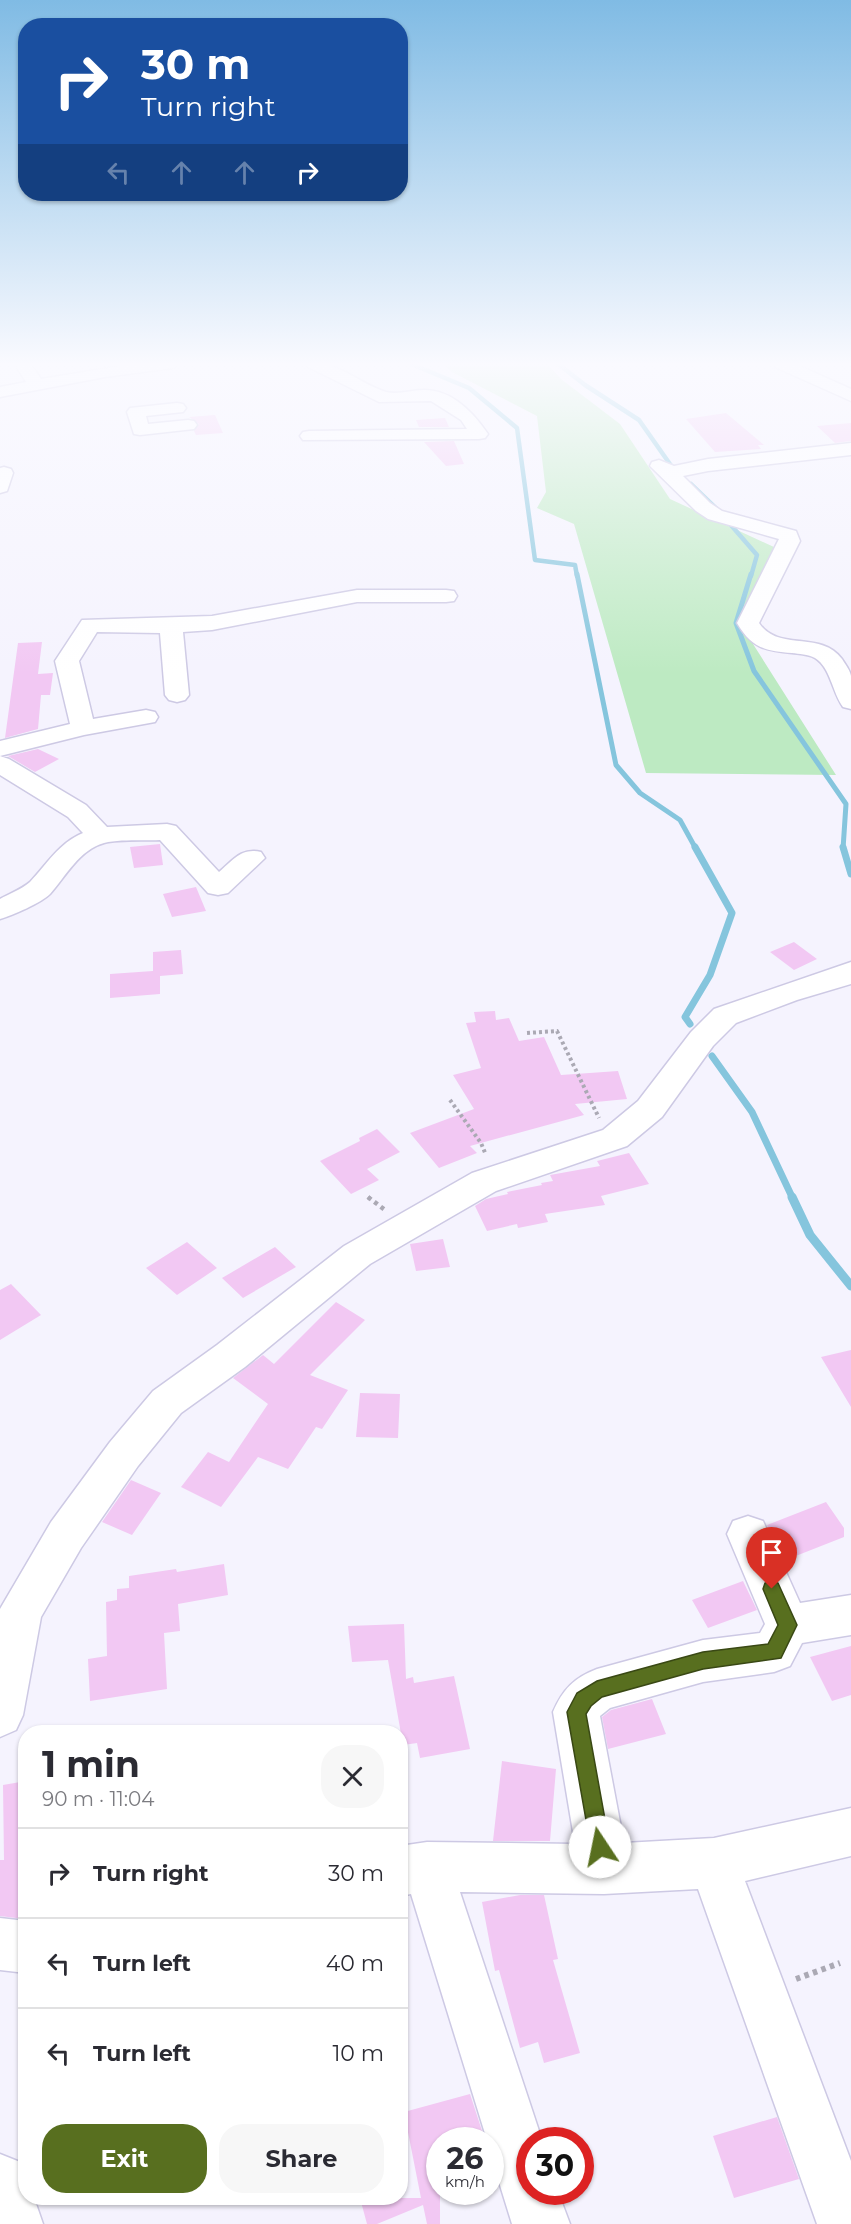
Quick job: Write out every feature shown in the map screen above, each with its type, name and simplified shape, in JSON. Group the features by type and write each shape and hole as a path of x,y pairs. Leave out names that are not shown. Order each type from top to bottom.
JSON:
{"street":[{"path":"688,467 664,469 703,507 715,515 789,535 790,541 748,623 751,632 760,641 814,651 830,658 851,702"},
{"path":"83,728 67,661 90,625 171,626 212,623 357,596 446,596"},
{"path":"171,626 177,695"},
{"path":"0,749 83,728 146,717"},
{"path":"0,764 77,811 100,835"},
{"path":"0,910 38,890 58,865 80,844 100,835 167,832 218,887 251,858"},
{"path":"0,1715 20,1613 66,1536 124,1454 167,1402 231,1356 357,1255 484,1182 612,1139 650,1109 702,1039 725,1017 851,971"},
{"path":"748,1534 788,1625"},
{"path":"788,1625 851,1615"},
{"path":"604,1869 576,1712 584,1700 597,1690 703,1661 774,1652 788,1625"},
{"path":"516,2151 414,1869 604,1869 714,1863 851,1832"},
{"path":"714,1863 846,2224"},
{"path":"0,1944 18,1946"},
{"path":"0,2182 14,2224"},
{"path":"535,2205 541,2224"}],"path":[{"path":"527,1033 556,1030 591,1105 612,1139"},
{"path":"450,1100 481,1143 494,1178"},
{"path":"760,1990 840,1963"}],"green space":[{"path":"543,467 649,467 670,499 774,547 753,644 836,775 646,773 574,524 537,508 546,492"}],"building":[{"path":"42,642 38,674 53,673 50,695 41,695 38,729 5,738 18,643"},
{"path":"38,749 59,759 35,772 8,756"},
{"path":"160,844 163,865 134,868 130,847"},
{"path":"196,887 206,911 172,917 163,894"},
{"path":"794,942 817,959 794,970 770,952"},
{"path":"181,950 183,974 160,976 160,994 110,998 110,974 153,971 153,952"},
{"path":"495,1011 496,1020 509,1018 519,1041 544,1037 561,1075 618,1071 627,1099 575,1104 584,1115 470,1146 477,1153 439,1168 410,1133 474,1109 453,1075 481,1068 466,1023 476,1022 474,1012"},
{"path":"377,1129 400,1152 367,1169 379,1180 351,1194 320,1161 360,1141 359,1138"},
{"path":"629,1153 649,1184 601,1196 605,1205 545,1214 548,1222 518,1228 517,1224 487,1231 475,1206 486,1199 508,1194 507,1192 553,1181 550,1175 600,1166 597,1161"},
{"path":"443,1239 450,1267 416,1271 410,1244"},
{"path":"187,1242 217,1268 177,1295 146,1268"},
{"path":"275,1247 296,1267 243,1298 222,1278"},
{"path":"11,1284 41,1315 0,1340 0,1290"},
{"path":"336,1302 365,1320 310,1375 348,1390 322,1429 316,1427 288,1469 258,1457 221,1507 181,1487 208,1452 229,1462 268,1404 233,1378 263,1355 274,1364"},
{"path":"851,1350 851,1407 821,1357"},
{"path":"360,1393 400,1394 398,1438 356,1437"},
{"path":"131,1480 161,1493 132,1535 102,1522"},
{"path":"826,1502 844,1528 844,1537 783,1561 767,1525"},
{"path":"224,1564 228,1595 178,1604 180,1631 164,1633 167,1689 90,1701 88,1659 107,1656 106,1602 117,1600 117,1589 129,1588 129,1576 176,1569 177,1572"},
{"path":"743,1581 757,1610 708,1628 692,1600"},
{"path":"404,1624 406,1679 413,1677 414,1683 454,1676 470,1749 420,1758 417,1743 408,1744 408,1725 399,1725 388,1660 352,1662 348,1626"},
{"path":"851,1646 851,1695 832,1701 810,1657"},
{"path":"652,1699 666,1734 608,1749 602,1717 611,1710"},
{"path":"502,1761 556,1769 550,1841 493,1841"},
{"path":"18,1782 18,1918 0,1916 0,1860 4,1860 3,1785"},
{"path":"520,1895 544,1895 558,1959 553,1960 580,2053 544,2063 538,2042 520,2048 499,1970 495,1971 482,1902"},
{"path":"470,2094 481,2127 426,2127 426,2205 440,2205 440,2224 427,2224 423,2205 377,2224 367,2224 362,2205 408,2205 408,2198 421,2198 408,2132 408,2111"},
{"path":"777,2117 799,2179 734,2198 713,2136"}],"waterway":[{"path":"522,467 535,560 575,565 577,576"},
{"path":"691,484 718,510"},
{"path":"730,524 757,555 751,576"},
{"path":"577,574 616,765 640,793 680,820 696,849"},
{"path":"751,574 736,623 754,671 846,804 843,847"},
{"path":"690,1024 685,1017 710,975 732,913 695,847"},
{"path":"843,847 851,874"},
{"path":"712,1056 752,1112 793,1199"},
{"path":"792,1197 810,1235 851,1286"}],"route":[{"path":"600,1847 576,1712 584,1700 597,1690 703,1661 774,1652 788,1625 772,1589"}]}
